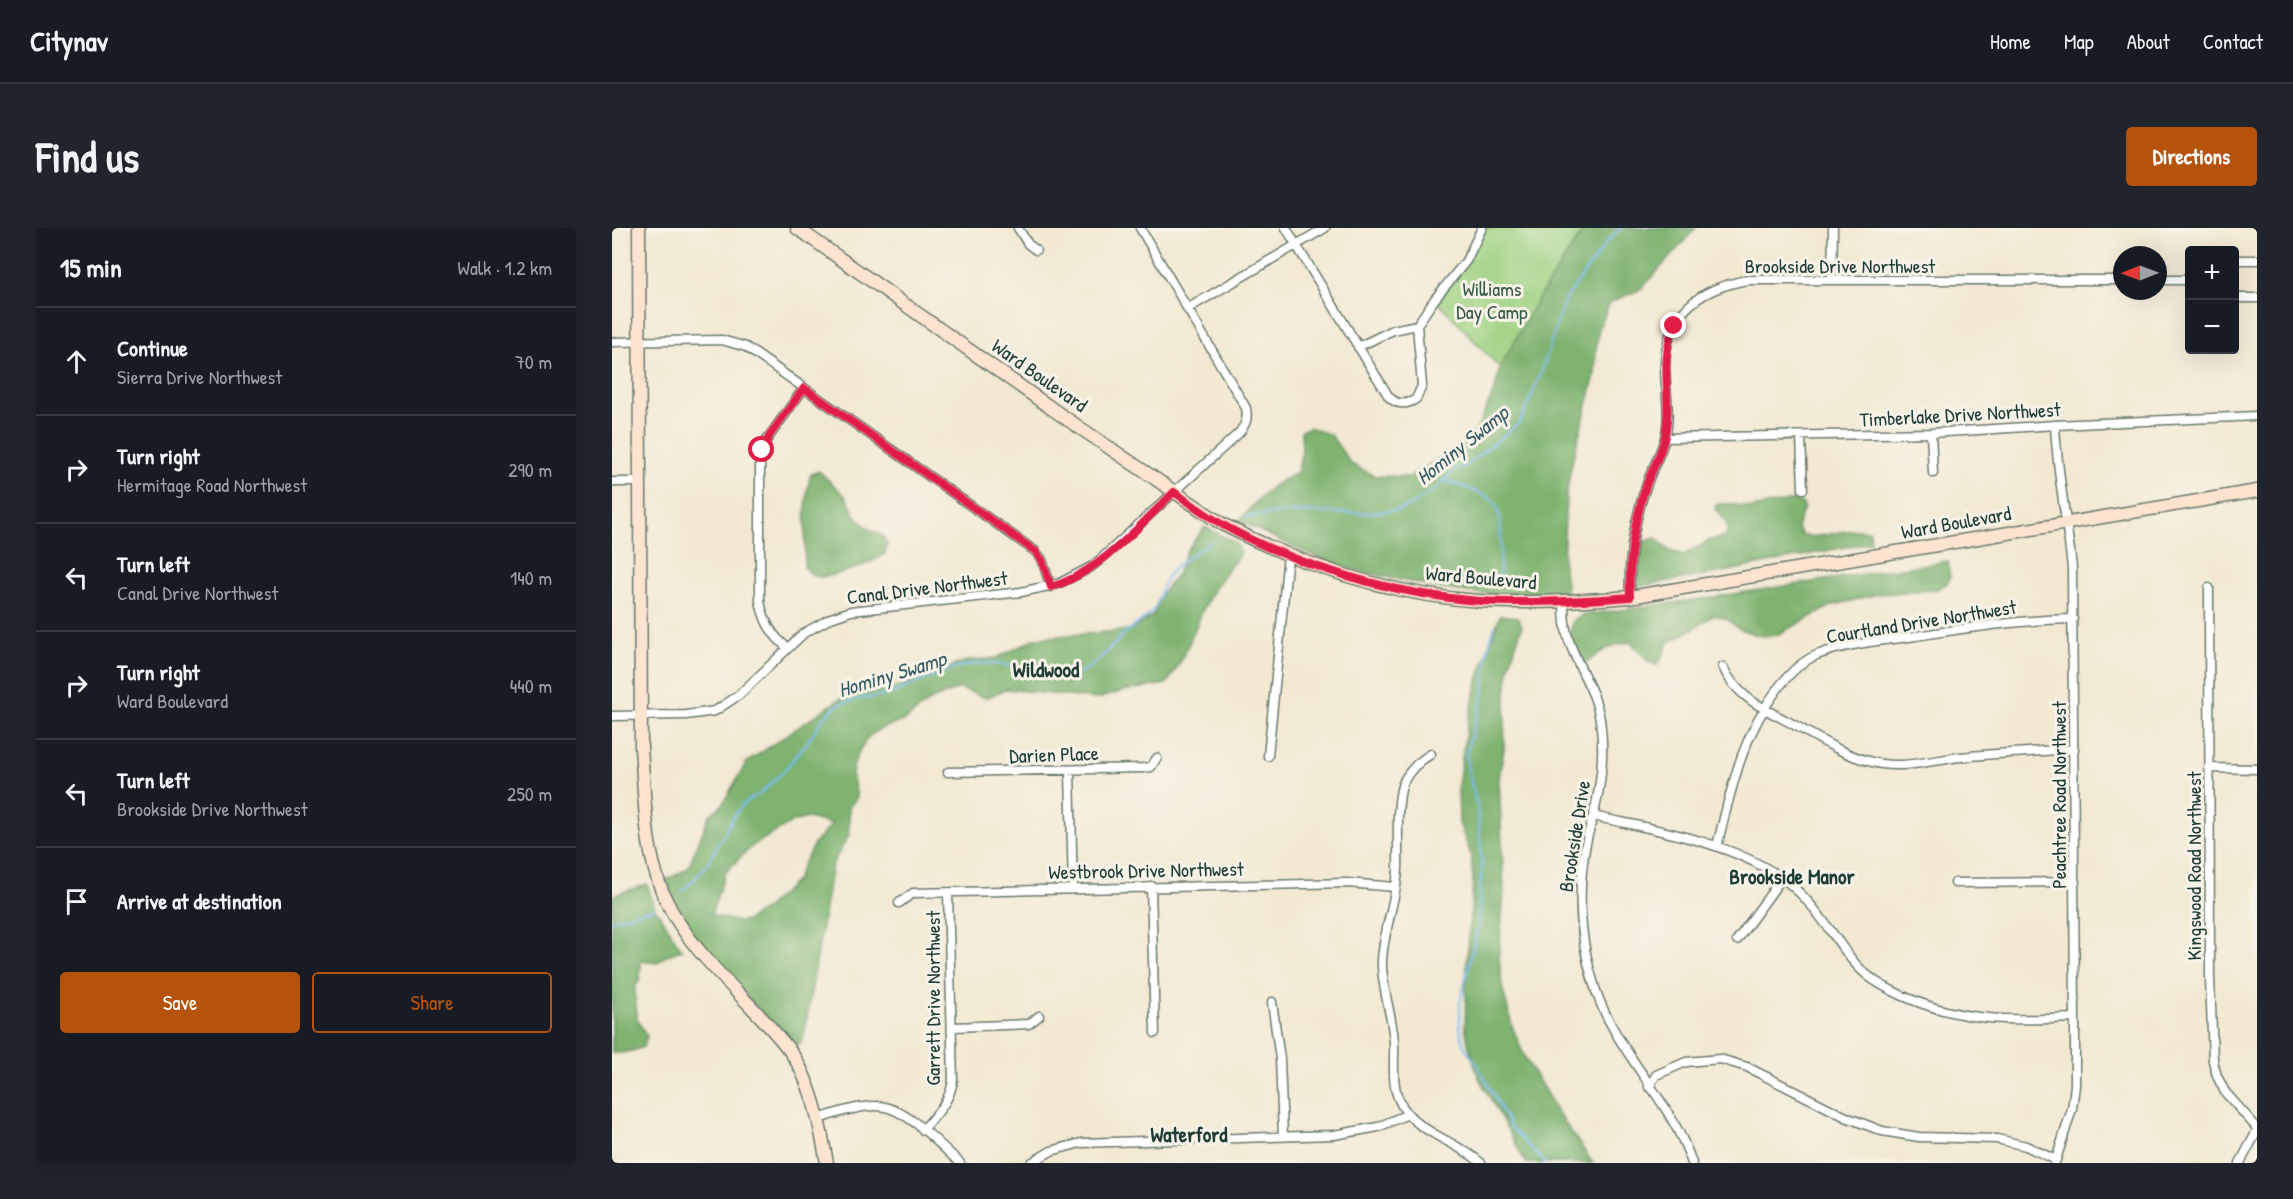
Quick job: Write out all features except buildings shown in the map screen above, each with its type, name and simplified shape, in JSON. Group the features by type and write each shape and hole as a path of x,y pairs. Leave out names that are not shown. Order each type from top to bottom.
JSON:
{"main road":[{"path":"639,228 641,715 648,836 654,869 678,922 695,946 790,1051 801,1071 818,1119 828,1163"},
{"name":"Ward Boulevard","path":"797,228 1222,524 1288,555 1367,581 1430,594 1478,600 1564,602 1630,597 2257,491"}],"street":[{"path":"1018,228 1028,244 1036,250"},
{"path":"1140,228 1187,309 1325,228"},
{"path":"1286,228 1389,397 1395,402 1403,403 1416,399 1421,392 1417,325 1466,261 1482,228"},
{"path":"1832,280 1833,228"},
{"path":"2239,260 2257,260"},
{"name":"Brookside Drive Northwest","path":"1630,597 1629,558 1632,536 1647,482 1665,438 1667,422 1665,365 1668,341 1674,326 1688,307 1700,296 1729,283 1748,280 2113,280"},
{"path":"2167,280 2185,280"},
{"path":"2239,298 2257,298"},
{"name":"Canal Drive Northwest","path":"612,716 686,715 715,711 739,695 804,633 831,618 851,611 1051,587 1091,567 1132,533 1246,424 1246,408 1187,309"},
{"path":"1358,347 1387,333 1417,325"},
{"path":"612,342 713,339 730,341 751,350 1035,551 1042,560 1051,587"},
{"path":"788,648 769,629 762,614 760,601 760,461 765,442 804,388"},
{"name":"Timberlake Drive Northwest","path":"1665,438 1931,434 2055,425 2257,416"},
{"name":"Peachtree Road Northwest","path":"2055,425 2059,475 2068,523 2072,568 2075,882 2075,1085 2072,1108 2056,1162"},
{"path":"1931,434 1933,473"},
{"path":"1802,437 1803,489"},
{"path":"612,482 641,482"},
{"path":"1268,756 1288,555"},
{"name":"Kingswood Road Northwest","path":"2209,588 2210,987 2213,1061 2225,1092 2257,1129"},
{"name":"Brookside Drive","path":"1564,602 1566,633 1593,690 1601,726 1601,770 1581,878 1581,917 1586,956 1605,1014 1625,1050 1676,1126 1692,1163"},
{"name":"Courtland Drive Northwest","path":"1717,846 1737,768 1748,737 1763,708 1791,673 1804,662 1835,649 2002,622 2073,619"},
{"path":"1723,667 1727,677 1740,694 1763,708 1856,757 1890,765 1912,765 1960,757 2074,749"},
{"path":"1431,754 1415,765 1408,774 1400,793 1396,887 1382,963 1392,1026 1394,1079 1399,1100 1407,1114 1481,1163"},
{"name":"Darien Place","path":"948,772 1070,771 1151,767 1157,758"},
{"path":"2209,768 2257,769"},
{"path":"1070,771 1073,888"},
{"path":"1593,816 1717,846 1782,878 1817,910 1853,961 1876,983 1944,1012 1981,1018 2025,1020 2075,1018"},
{"path":"1737,940 1782,878"},
{"path":"1955,883 2075,882"},
{"name":"Westbrook Drive Northwest","path":"899,903 914,894 1073,888 1347,883 1396,887"},
{"path":"1151,886 1155,1033"},
{"name":"Garrett Drive Northwest","path":"923,1130 944,1106 951,1091 953,1027 948,893"},
{"path":"1272,1002 1280,1059 1283,1136"},
{"path":"953,1027 1029,1024 1039,1016"},
{"path":"1650,1086 1656,1075 1686,1062 1720,1059 1747,1067 1846,1117 1882,1131 1919,1137 1997,1139 2026,1146 2056,1162"},
{"path":"818,1119 856,1108 878,1106 893,1110 923,1130 960,1163"},
{"path":"1030,1163 1051,1151 1090,1142 1334,1135 1367,1131 1407,1114"},
{"path":"2240,1163 2257,1129"}],"green space":[{"name":"Williams Day Camp","path":"1484,228 1585,228 1536,302 1500,368 1437,301"},
{"path":"1585,228 1696,228 1641,289 1610,302 1599,329 1595,375 1572,462 1566,495 1563,561 1567,595 1491,595 1445,589 1345,568 1304,552 1239,521 1272,487 1297,473 1302,451 1301,431 1310,427 1331,435 1351,464 1375,476 1409,477 1459,446 1476,431 1495,389 1500,368 1536,302"},
{"path":"819,471 846,497 856,516 867,528 883,536 887,544 885,554 879,558 841,573 822,577 810,573 804,567 808,486 811,474"},
{"path":"1794,500 1802,503 1804,507 1797,527 1802,535 1817,536 1861,530 1870,531 1871,542 1636,587 1634,565 1639,543 1656,538 1670,551 1684,555 1710,540 1726,537 1727,525 1715,509 1716,504 1751,508"},
{"path":"1205,527 1236,543 1241,553 1212,593 1183,657 1166,684 1123,691 1097,699 1006,689 986,698 959,688 929,701 906,720 880,729 869,736 854,763 852,775 857,797 849,807 849,835 832,865 804,1036 800,1044 796,1046 792,1044 719,968 680,917 663,882 688,868 709,816 722,805 747,762 843,697 860,689 891,689 967,661 997,658 1036,638 1130,630 1154,615 1159,597 1177,574 1187,550","holes":["808,818 832,824 814,844 796,881 764,910 746,921 738,922 711,915 725,873 752,846 792,822"]},
{"path":"1948,561 1950,578 1946,584 1935,590 1878,594 1831,606 1777,635 1756,635 1738,628 1727,619 1714,615 1669,642 1656,665 1649,662 1631,642 1606,649 1587,662 1583,662 1571,636 1572,624 1582,615"},
{"path":"1500,615 1518,617 1522,626 1510,664 1506,693 1504,749 1499,778 1504,891 1499,956 1502,986 1512,1026 1525,1058 1558,1113 1593,1163 1526,1163 1478,1076 1465,1027 1467,957 1473,881 1471,855 1459,823 1458,785 1467,725 1479,677"},
{"path":"647,884 655,908 682,950 667,955 657,963 641,961 640,979 635,988 635,997 637,1019 647,1037 643,1047 628,1052 612,1053 612,896"}],"waterway":[{"name":"Hominy Swamp","path":"1246,517 1287,512 1366,513 1399,510 1415,503 1442,484 1455,469 1466,466 1520,422 1541,373 1565,299 1607,242 1621,228"},
{"path":"1444,480 1482,494 1493,501 1497,507 1501,528 1499,586"},
{"name":"Hominy Swamp","path":"682,891 707,864 734,816 744,803 761,793 783,772 824,717 839,704 885,696 948,670 976,663 1001,664 1063,678 1073,676 1098,660 1126,632 1149,615 1155,608 1164,582 1173,569 1210,542"},
{"path":"1494,627 1487,653 1483,697 1466,753 1477,805 1482,865 1478,926 1460,1003 1460,1029 1464,1046 1478,1066 1511,1128 1545,1163"},
{"name":"Hominy Swamp","path":"612,920 655,908"}],"district":[{"name":"Wildwood","path":"1046,669"},
{"name":"Brookside Manor","path":"1792,876"},
{"name":"Waterford","path":"1189,1134"}],"route":[{"path":"762,450 765,442 804,388 1035,551 1042,560 1051,587 1091,567 1132,533 1174,492 1222,524 1251,539 1288,555 1367,581 1478,600 1534,603 1630,597 1629,558 1632,536 1647,482 1665,438 1667,422 1666,350 1674,326"}]}
